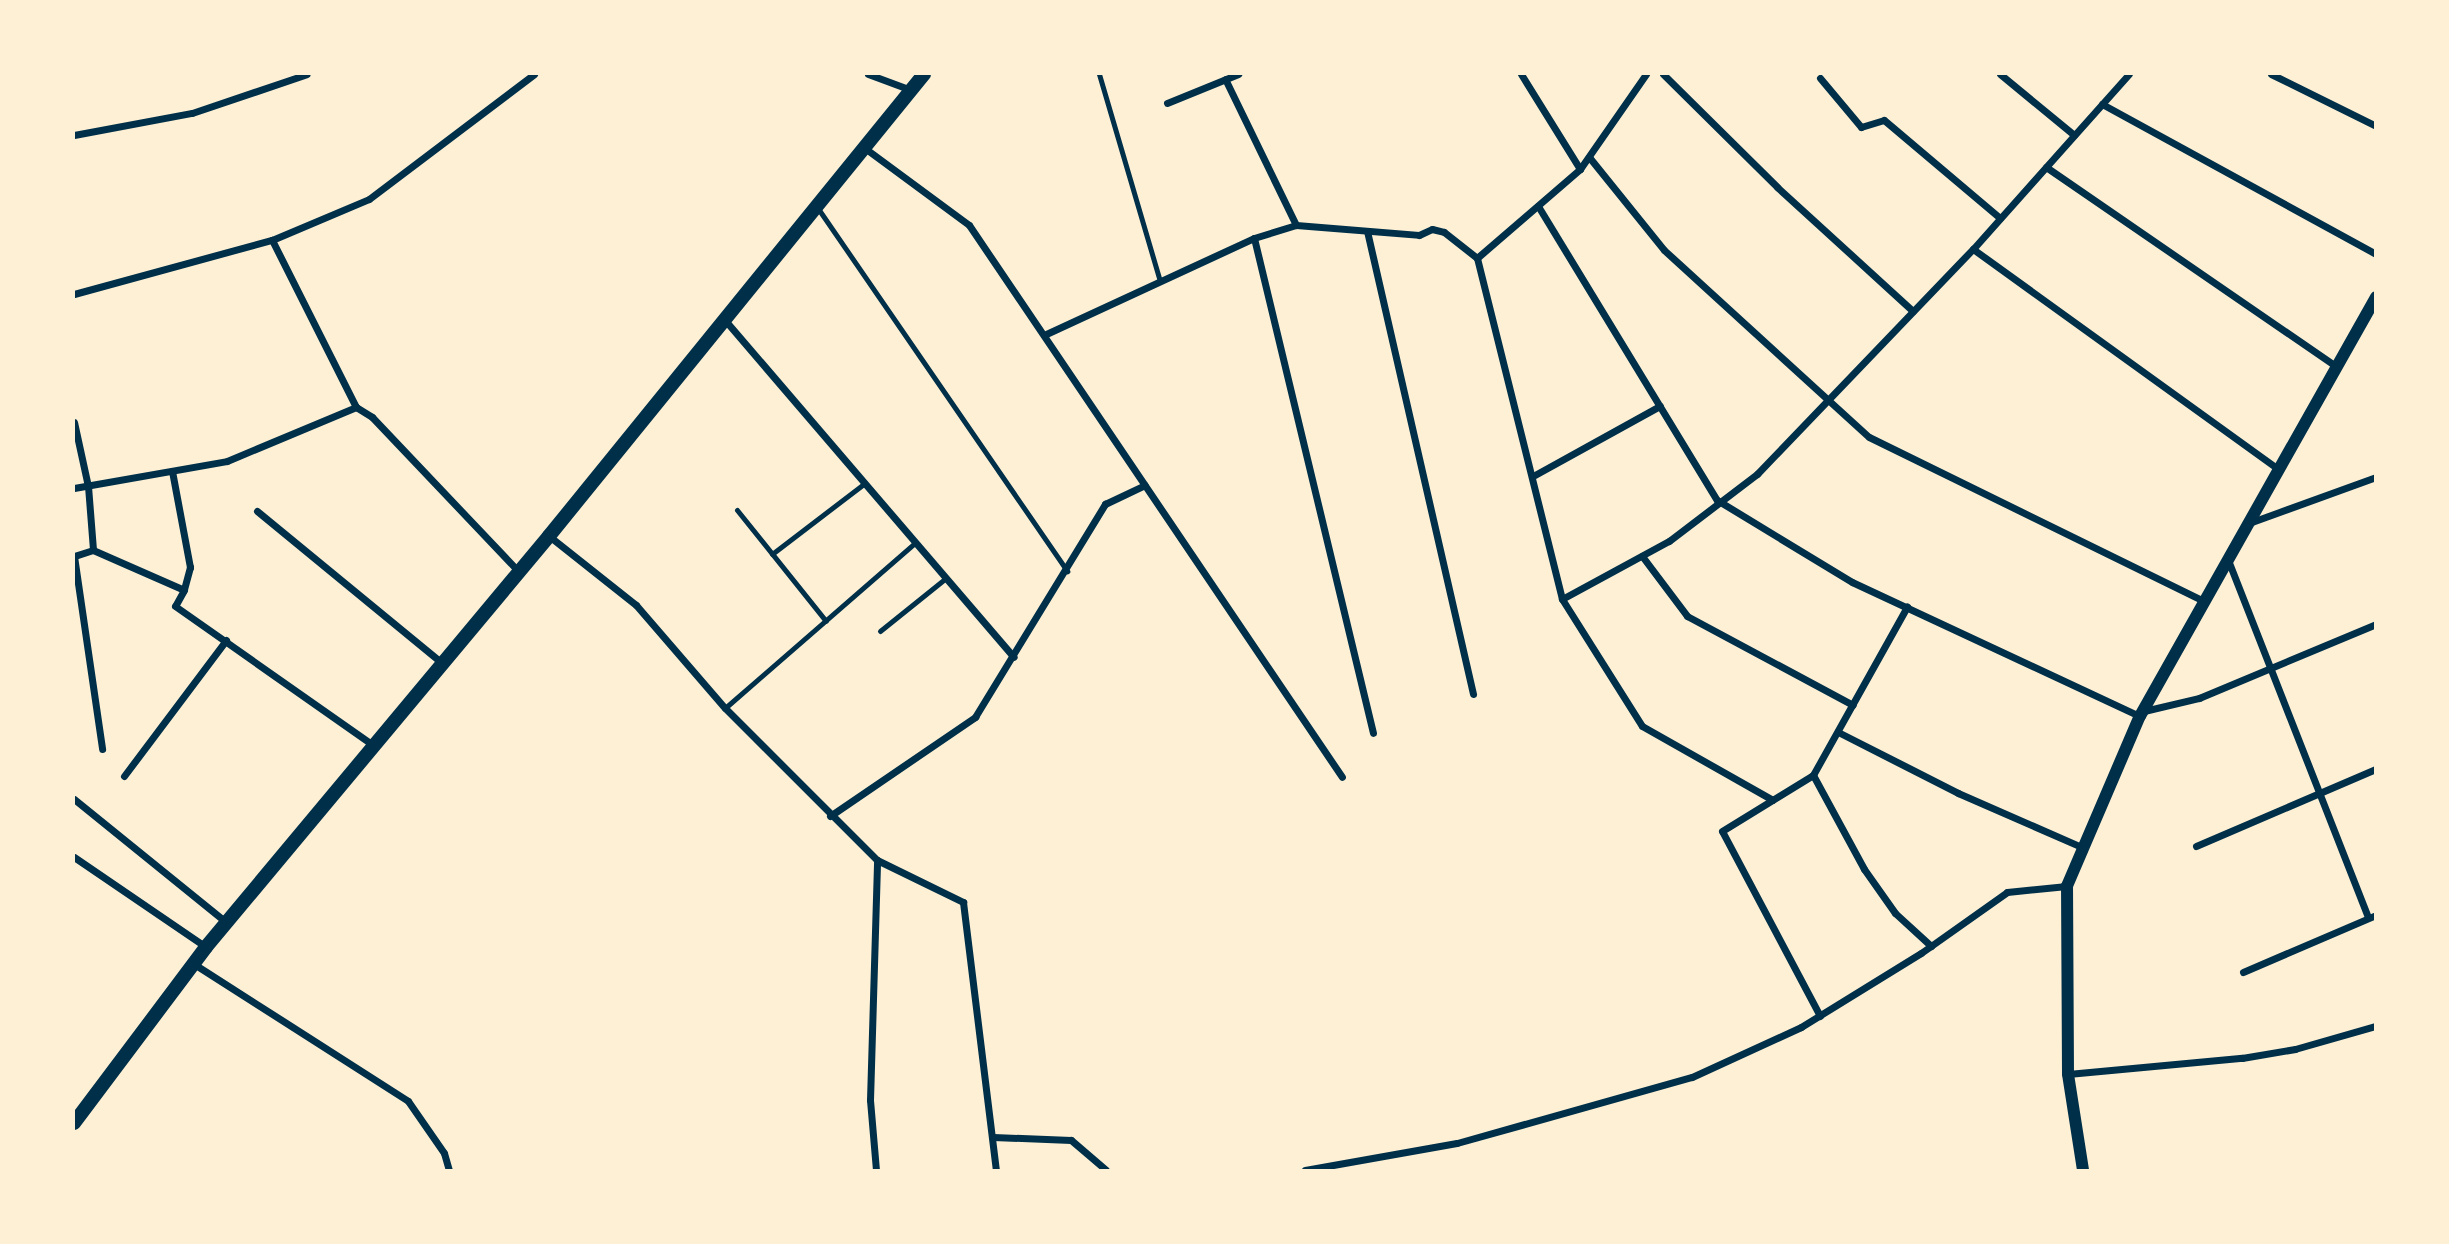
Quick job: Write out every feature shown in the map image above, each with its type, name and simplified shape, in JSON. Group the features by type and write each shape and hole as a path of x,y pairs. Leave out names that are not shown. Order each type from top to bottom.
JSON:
{"main road":[{"path":"74,1123 206,947 517,570 550,536 724,318 866,149 924,74"}],"street":[{"path":"74,135 192,113 307,74"},
{"path":"74,294 272,240 369,199 534,74"},
{"path":"869,74 911,90"},
{"path":"1167,103 1238,74"},
{"path":"1521,74 1580,169"},
{"path":"1478,258 1580,169 1646,74"},
{"path":"1663,74 1777,187 1913,311"},
{"path":"2000,74 2074,135"},
{"path":"1562,599 1669,541 1717,500 1758,474 1973,249 2129,74"},
{"path":"2272,74 2284,76 2375,126"},
{"path":"1820,78 1861,127 1884,120 2000,218"},
{"path":"1225,79 1296,225"},
{"path":"2102,104 2375,254"},
{"path":"866,149 969,225 1342,777"},
{"path":"1589,157 1664,250 1869,437 2204,601"},
{"path":"2046,167 2337,368"},
{"path":"1538,206 1717,500 1852,582 2141,713 2199,698 2375,624"},
{"path":"1044,335 1254,238 1296,225 1444,232 1478,258 1562,599 1642,726 1773,800"},
{"path":"1367,230 1473,694"},
{"path":"1254,238 1373,733"},
{"path":"272,240 356,407 372,417 517,570"},
{"path":"1973,249 2279,471"},
{"path":"2083,1171 2068,1073 2067,886 2141,713 2374,304"},
{"path":"724,318 1014,657"},
{"path":"1533,476 1660,406"},
{"path":"74,488 227,461 356,407"},
{"path":"74,422 88,486 93,550"},
{"path":"172,471 190,567 184,590 176,606 374,746"},
{"path":"2248,523 2375,477"},
{"path":"830,816 975,718 1105,504 1145,485"},
{"path":"257,511 442,663"},
{"path":"550,536 636,606 725,708 830,816 877,860 963,902 996,1171"},
{"path":"102,749 74,556 93,550 184,590"},
{"path":"1642,556 1687,616 1853,705"},
{"path":"2228,559 2372,916 2243,972"},
{"path":"1820,1016 1722,831 1813,775 1907,607"},
{"path":"124,776 226,639"},
{"path":"1838,732 1958,793 2084,848"},
{"path":"2196,846 2375,769"},
{"path":"1813,775 1864,869 1895,913 1931,946"},
{"path":"74,799 226,923"},
{"path":"74,857 206,947"},
{"path":"877,860 870,1100 877,1171"},
{"path":"1305,1171 1457,1143 1562,1117 1692,1077 1820,1016 1931,946 2007,892 2067,886"},
{"path":"193,964 408,1101 444,1153 449,1171"},
{"path":"2068,1073 2242,1058 2295,1049 2375,1026"},
{"path":"993,1137 1071,1140 1106,1171"}],"lane":[{"path":"1099,74 1160,281"},
{"path":"817,207 1067,570"},
{"path":"772,554 865,483"},
{"path":"737,510 826,621"},
{"path":"725,708 915,543"},
{"path":"880,631 946,578"}]}
